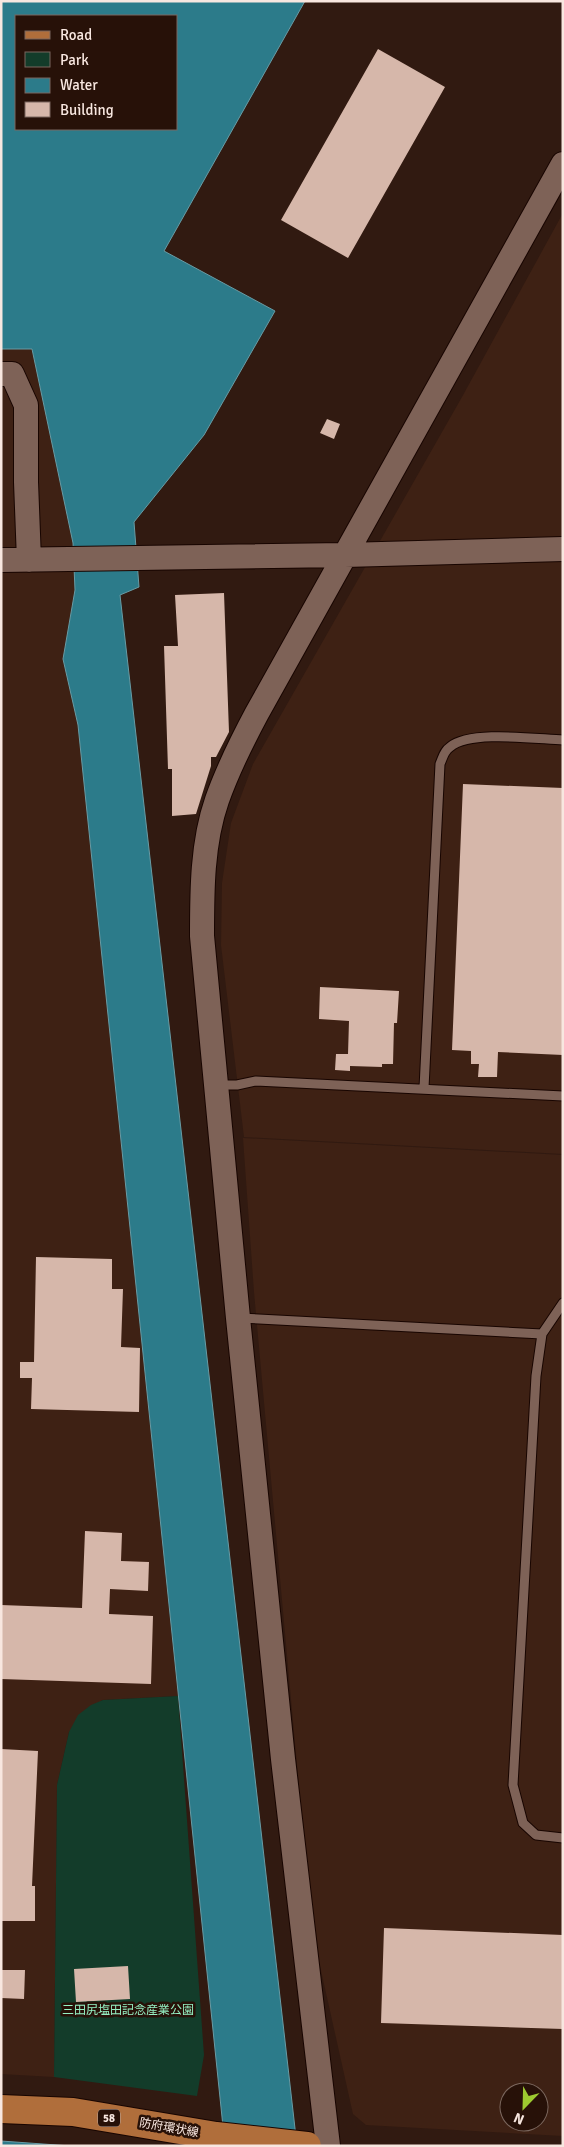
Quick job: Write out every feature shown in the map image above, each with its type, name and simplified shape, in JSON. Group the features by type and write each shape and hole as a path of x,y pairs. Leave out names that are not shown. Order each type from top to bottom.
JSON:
{"main road":[{"name":"防府環状線","path":"1,2109 73,2112 216,2136 307,2146"}],"street":[{"path":"328,2146 283,1759 238,1318 202,936 202,901 207,844 217,802 232,763 257,713 563,164"},
{"path":"1,374 12,374 26,405 29,560"},
{"path":"1,560 345,555 563,549"}],"lane":[{"path":"424,1088 440,764 442,758 451,746 466,739 483,737 563,740"},
{"path":"217,1085 237,1085 256,1081 563,1096"},
{"path":"563,1303 542,1334 536,1376 513,1784 523,1823 536,1835 563,1838"},
{"path":"238,1318 542,1334"}],"shaded area":[{"path":"563,213 563,1154 244,1137 221,945 222,883 231,823 253,764 462,397"},
{"path":"1,349 32,349 73,543 75,590 63,659 78,725 178,1696 102,1700 69,1732 57,1785 54,2077 1,2074"},
{"path":"243,1138 563,1155 563,2136 366,2125 353,2114 312,1930 254,1292"}],"green space":[{"name":"三田尻塩田記念産業公園","path":"178,1696 204,2055 197,2096 54,2077 57,1785 69,1732 78,1715 91,1705 103,1700"}],"water":[{"path":"1,1 305,1 164,251 275,311 204,435 134,522 139,587 120,595 297,2146 225,2146 78,725 63,659 75,590 73,543 32,349 1,349"},
{"path":"1,2141 71,2146 1,2146"}],"building":[{"path":"378,49 445,87 348,258 281,220"},
{"path":"327,419 340,424 334,439 320,433"},
{"path":"224,593 229,732 216,757 211,757 211,766 196,814 172,816 172,769 168,769 164,646 178,646 175,595"},
{"path":"463,784 563,788 563,1055 498,1052 497,1077 478,1077 479,1064 471,1064 471,1051 452,1050"},
{"path":"320,987 399,991 397,1023 394,1023 393,1064 382,1064 382,1067 350,1066 350,1071 335,1070 336,1054 348,1054 349,1021 319,1019"},
{"path":"36,1257 112,1259 112,1289 123,1289 121,1347 140,1348 139,1412 31,1409 32,1378 20,1378 20,1362 34,1362"},
{"path":"85,1531 122,1533 121,1561 149,1562 148,1591 110,1589 109,1614 153,1616 151,1684 1,1679 1,1605 82,1608"},
{"path":"1,1749 38,1751 32,1886 35,1886 35,1921 1,1921"},
{"path":"384,1928 563,1935 563,2029 381,2023"},
{"path":"128,1966 130,1999 76,2002 74,1969"},
{"path":"1,1970 25,1970 24,1999 1,1998"}]}
